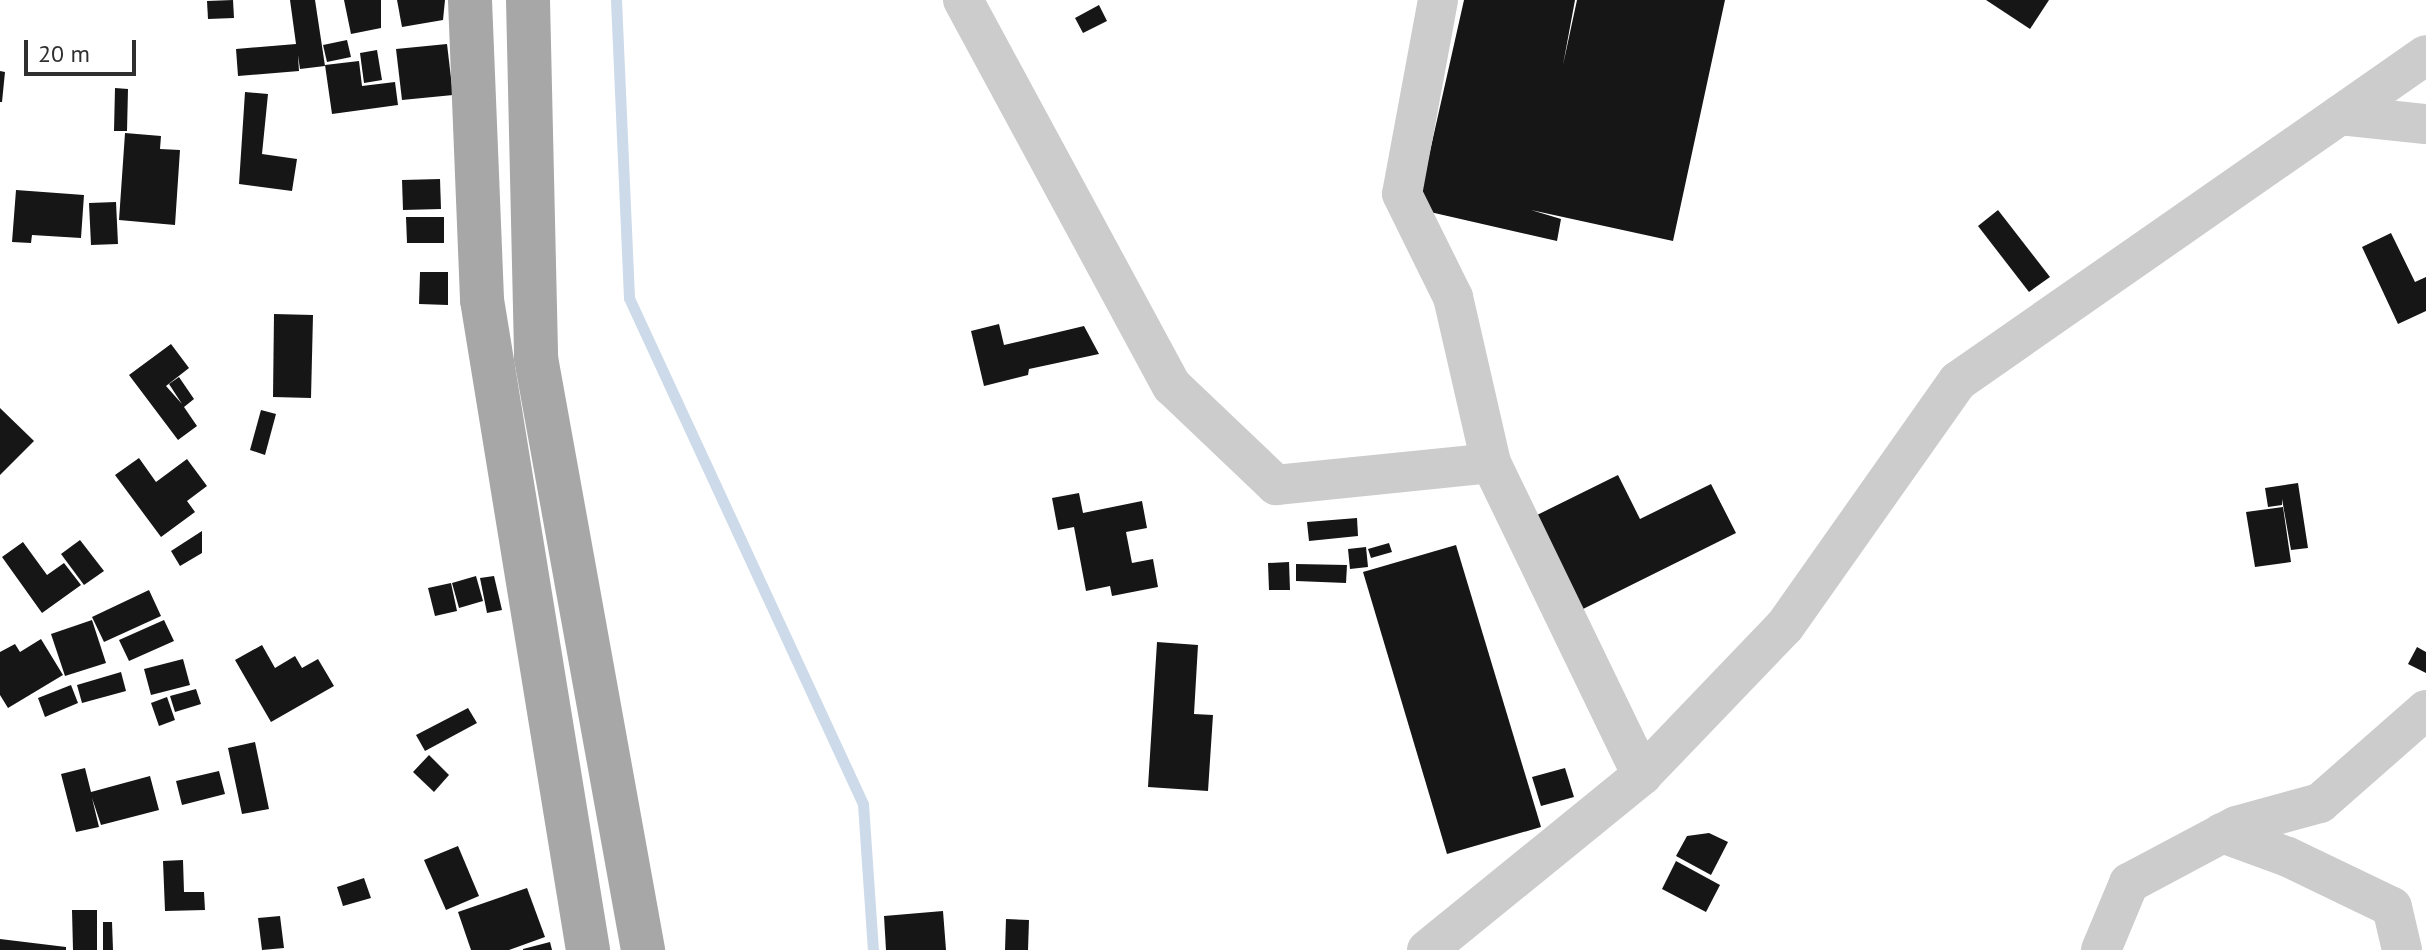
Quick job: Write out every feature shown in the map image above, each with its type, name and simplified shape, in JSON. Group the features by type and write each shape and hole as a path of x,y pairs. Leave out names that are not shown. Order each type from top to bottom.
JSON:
{"main road":[{"path":"470,0 482,300 588,950"},
{"path":"528,0 536,358 643,950"}],"street":[{"path":"963,0 1172,386 1276,485 1491,463"},
{"path":"1438,0 1402,194 1453,297 1491,463 1642,775"},
{"path":"1427,950 1642,775 1785,626 1958,381 2426,55"},
{"path":"2340,115 2426,124"},
{"path":"2101,950 2129,883 2222,833 2320,803 2426,710"},
{"path":"2222,833 2288,857 2392,907 2402,950"}],"building":[{"path":"233,0 234,18 208,19 207,1"},
{"path":"290,0 315,0 325,66 300,69 298,55 299,71 238,76 236,49 296,44"},
{"path":"344,0 381,0 381,28 351,34"},
{"path":"397,0 445,0 443,20 402,27"},
{"path":"1464,0 1575,0 1563,65 1577,0 1725,0 1673,241 1531,210 1561,219 1557,241 1417,209"},
{"path":"1986,0 2049,0 2030,29"},
{"path":"1099,5 1107,21 1083,33 1075,18"},
{"path":"347,40 351,57 327,62 323,45"},
{"path":"447,44 453,95 402,100 396,49"},
{"path":"377,50 382,80 364,83 360,53"},
{"path":"359,61 362,86 395,82 398,105 332,114 325,65"},
{"path":"0,71 5,72 2,102 0,102"},
{"path":"115,88 128,89 127,131 114,131"},
{"path":"245,92 268,94 262,154 297,159 292,191 239,184"},
{"path":"125,133 161,136 160,149 180,150 175,225 119,220"},
{"path":"440,179 441,209 403,210 402,180"},
{"path":"16,190 84,195 81,238 32,235 31,243 12,242"},
{"path":"116,202 118,244 91,245 89,203"},
{"path":"1998,210 2050,277 2029,292 1978,226"},
{"path":"406,217 444,217 444,243 407,243"},
{"path":"2391,233 2415,282 2426,277 2426,311 2398,324 2362,247"},
{"path":"420,272 448,272 448,305 419,304"},
{"path":"274,314 313,315 311,398 273,397"},
{"path":"999,324 1004,345 1084,326 1099,354 1029,369 1028,375 984,386 971,331"},
{"path":"171,344 189,368 166,386 182,404 169,384 179,377 194,399 184,407 197,426 178,440 129,375"},
{"path":"0,408 34,441 0,475"},
{"path":"261,410 276,414 265,455 250,450"},
{"path":"139,458 156,482 187,459 207,486 187,501 195,512 161,537 115,475"},
{"path":"1618,475 1640,519 1711,484 1736,533 1579,611 1533,517"},
{"path":"2298,483 2308,548 2291,550 2282,499 2282,505 2268,507 2265,488"},
{"path":"1079,493 1083,513 1142,501 1147,528 1126,532 1132,563 1153,559 1158,587 1112,596 1110,586 1086,591 1074,527 1058,530 1052,498"},
{"path":"2283,507 2291,562 2255,567 2246,512"},
{"path":"1357,518 1358,536 1309,541 1307,522"},
{"path":"202,531 202,553 180,566 171,551"},
{"path":"80,540 104,571 84,585 61,554"},
{"path":"23,542 47,575 64,563 81,585 42,613 2,557"},
{"path":"1389,543 1392,552 1371,558 1368,549"},
{"path":"1456,545 1541,827 1447,854 1363,572"},
{"path":"1366,547 1368,567 1350,569 1348,549"},
{"path":"1289,562 1290,590 1269,590 1268,563"},
{"path":"1296,564 1347,565 1346,583 1296,581"},
{"path":"476,576 483,601 459,608 452,583"},
{"path":"494,576 502,610 487,613 480,578"},
{"path":"451,583 457,611 435,616 428,588"},
{"path":"149,590 161,616 104,642 92,617"},
{"path":"92,620 106,663 65,676 51,634"},
{"path":"164,620 174,641 129,661 119,640"},
{"path":"41,639 63,675 8,708 0,695 0,652 15,644 20,652"},
{"path":"1157,642 1198,645 1194,714 1213,715 1208,791 1148,787"},
{"path":"262,645 275,668 295,656 302,668 318,659 334,686 271,722 235,660"},
{"path":"2417,647 2426,652 2426,673 2408,664"},
{"path":"183,659 190,685 151,695 144,669"},
{"path":"121,672 126,691 82,703 77,685"},
{"path":"71,685 78,703 45,717 38,698"},
{"path":"196,689 201,704 175,712 170,696"},
{"path":"167,697 175,720 159,726 151,703"},
{"path":"468,708 477,723 425,751 416,735"},
{"path":"255,742 269,809 242,814 228,748"},
{"path":"429,755 449,775 434,792 413,772"},
{"path":"85,768 91,792 150,776 159,810 101,825 92,798 99,827 76,832 61,774"},
{"path":"1565,768 1574,797 1541,806 1532,777"},
{"path":"219,771 225,794 182,805 176,781"},
{"path":"1709,833 1728,842 1711,875 1676,856 1687,836"},
{"path":"458,846 479,896 446,910 424,860"},
{"path":"183,860 184,892 204,892 205,910 165,911 163,861"},
{"path":"1676,861 1720,885 1706,912 1662,889"},
{"path":"364,878 371,898 343,906 337,887"},
{"path":"527,888 545,937 509,950 471,950 458,912"},
{"path":"72,910 97,910 97,950 73,950"},
{"path":"943,911 946,950 886,950 884,916"},
{"path":"280,916 284,948 262,950 258,918"},
{"path":"1006,919 1029,920 1028,950 1005,950"},
{"path":"103,922 112,922 113,950 103,950"},
{"path":"0,939 66,947 66,950 0,950"},
{"path":"550,942 552,950 523,950 523,949"}],"waterway":[{"path":"616,0 629,298 863,804 873,950"}]}
